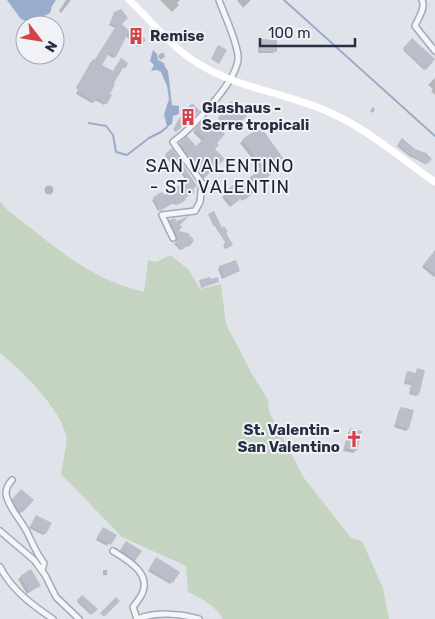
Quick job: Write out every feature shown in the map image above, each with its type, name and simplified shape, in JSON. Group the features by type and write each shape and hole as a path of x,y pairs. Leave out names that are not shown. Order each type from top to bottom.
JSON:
{"main road":[{"path":"132,2 160,33 180,51 200,65 230,80 330,112 379,140 435,182"}],"street":[{"path":"173,238 162,215 195,210 200,202 202,182 173,142 201,116 235,72 238,56 219,0"},
{"path":"422,0 423,7 415,26 435,51"},
{"path":"12,480 8,483 6,489 7,500 26,531 38,556 44,562 42,570"},
{"path":"0,531 24,551 42,570 56,597 79,619"},
{"path":"113,551 136,566 143,580 144,588 142,594 133,607 137,619 160,615 187,616 199,619"},
{"path":"0,567 7,579 23,597 53,619"}],"green space":[{"path":"0,202 56,248 105,279 144,292 148,260 156,262 170,255 188,269 200,289 221,284 226,324 268,400 269,412 304,478 351,538 362,541 383,588 389,619 223,619 212,606 188,592 186,566 122,537 61,474 66,449 66,435 62,424 39,390 0,353"}],"water":[{"path":"7,0 56,0 50,13 46,15 18,15"},
{"path":"153,50 157,54 158,60 164,63 168,71 172,105 179,106 179,114 173,116 172,124 167,127 164,114 169,99 167,86 161,72 157,70 151,71 154,65 150,61"}],"building":[{"path":"121,9 128,18 122,24 129,31 134,26 146,40 139,46 128,33 116,57 109,53 102,65 113,71 121,58 128,63 114,83 110,94 112,95 107,104 97,98 95,102 77,92 79,87 77,86 116,26 110,23 114,12"},
{"path":"412,38 435,59 426,70 403,48"},
{"path":"260,39 277,40 277,52 260,51"},
{"path":"218,45 227,50 219,64 211,59"},
{"path":"231,101 247,116 241,122 238,119 229,125 219,116"},
{"name":"Glashaus - Serre tropicali","path":"192,103 200,111 176,132 173,130 178,120"},
{"path":"206,117 225,134 217,143 219,145 215,149 225,159 204,178 179,143 187,136 196,146 204,138 195,129"},
{"path":"260,126 286,162 252,190 254,192 245,200 243,197 233,205 223,194 233,185 237,189 262,167 242,140"},
{"path":"402,138 415,149 426,153 432,159 427,164 410,155 398,144"},
{"path":"172,148 197,186 193,189 195,192 185,198 186,200 177,205 175,202 160,211 153,197 162,192 164,195 188,180 179,167 173,171 169,165 173,163 166,153"},
{"path":"214,211 222,228 224,226 228,232 226,233 233,245 226,249 224,243 226,242 208,214"},
{"path":"189,216 180,225 182,227 179,231 188,233 194,240 190,246 188,245 182,250 175,242 178,238 169,220 175,218 176,221"},
{"path":"435,250 435,274 423,265"},
{"path":"236,260 240,271 224,278 219,266"},
{"path":"210,277 211,279 218,277 219,282 201,288 199,280"},
{"path":"417,368 425,370 419,395 410,392 412,383 405,382 407,371 416,373"},
{"path":"401,407 414,410 409,429 395,425"},
{"name":"St. Valentin - San Valentino","path":"350,428 362,431 357,451 345,448"},
{"path":"21,489 34,500 22,513 12,499"},
{"path":"36,515 52,523 46,534 30,526"},
{"path":"103,527 117,535 111,545 97,537"},
{"path":"126,541 142,551 135,561 120,550"},
{"path":"156,557 180,572 173,583 149,569"},
{"path":"31,569 41,586 29,592 20,576"},
{"path":"82,595 98,609 93,614 77,600"},
{"path":"116,597 120,601 104,617 100,613"}],"waterway":[{"path":"284,0 435,136"},
{"path":"89,123 106,126 113,135 116,152 127,155 167,127"}],"place":[{"name":"Remise","path":"136,36"},
{"name":"Glashaus - Serre tropicali","path":"188,117"},
{"name":"St. Valentin - San Valentino","path":"354,439"}],"district":[{"name":"SAN VALENTINO - ST. VALENTIN","path":"220,176"}]}
